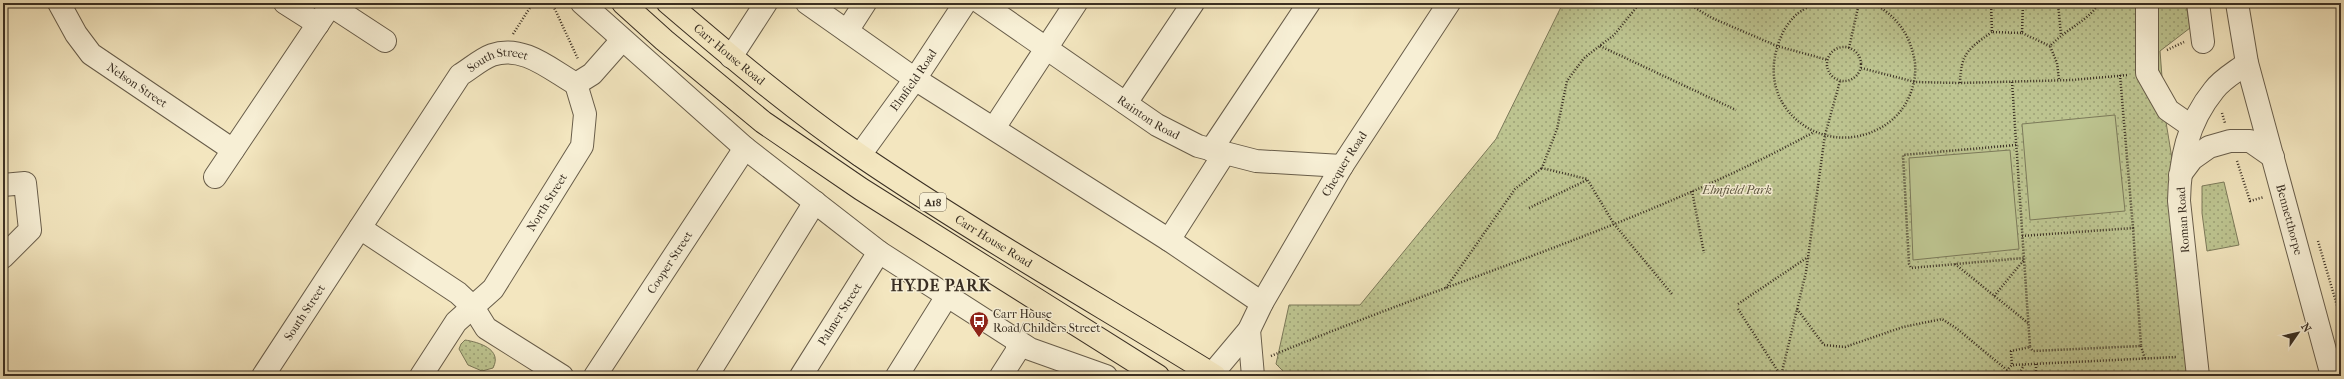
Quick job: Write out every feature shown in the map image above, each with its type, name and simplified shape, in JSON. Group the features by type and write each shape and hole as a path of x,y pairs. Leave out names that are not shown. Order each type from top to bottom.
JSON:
{"highway":[{"name":"A18","path":"623,3 664,40 763,122 861,189 1158,376"},
{"name":"Carr House Road","path":"668,3 731,57 860,156 946,211 1214,375"}],"street":[{"name":"Nelson Street","path":"59,3 76,34 92,54 233,150"},
{"path":"285,3 318,24"},
{"path":"582,3 745,148 879,252 1017,342 1036,352 1099,375"},
{"path":"731,57 766,3"},
{"path":"807,3 915,79 1169,240 1262,302"},
{"path":"847,31 865,3"},
{"name":"Elmfield Road","path":"860,156 915,79 965,3"},
{"name":"Rainton Road","path":"981,3 1126,103 1177,136 1218,152 1256,161 1342,166"},
{"path":"994,128 1045,48 1076,3"},
{"path":"1126,103 1193,3"},
{"path":"1169,240 1218,152 1309,3"},
{"name":"Chequer Road","path":"1214,375 1249,330 1262,302 1342,166 1449,3"},
{"path":"2147,3 2147,73 2168,110 2191,126"},
{"path":"2198,3 2204,42"},
{"name":"Bennetthorpe","path":"2237,3 2247,63 2332,376"},
{"path":"215,177 331,4 385,41"},
{"path":"582,81 622,40"},
{"name":"South Street","path":"262,376 460,75 490,56 500,53 520,54 582,81"},
{"name":"Roman Road","path":"2197,366 2179,201 2180,175 2185,146 2191,126 2214,89 2247,63"},
{"name":"North Street","path":"424,375 456,322 493,289 582,146 585,114 582,81"},
{"path":"2180,175 2192,160 2209,147 2230,141 2250,141 2273,157"},
{"name":"Cooper Street","path":"595,376 745,148"},
{"path":"3,185 25,183 30,230 3,257"},
{"path":"707,376 815,202"},
{"path":"360,228 458,293 473,307 486,328 562,376"},
{"name":"Palmer Street","path":"801,376 879,252"},
{"path":"897,376 947,296"},
{"name":"Chequer Road","path":"1249,330 1252,370"},
{"path":"1001,376 1017,350 1017,342"}],"path":[{"path":"500,53 533,3"},
{"path":"552,3 582,81"},
{"path":"1445,289 1515,189 1542,168 1557,129 1567,81 1584,58 1614,35 1640,3"},
{"path":"1687,3 1712,18 1777,46 1828,60"},
{"path":"1814,3 1796,15 1781,34 1774,56 1774,79 1781,100 1795,119 1814,132 1836,138 1858,137 1880,130 1898,115 1910,96 1915,82 1913,48 1902,26 1885,9 1872,3"},
{"path":"1849,48 1860,3"},
{"path":"1991,3 1992,32"},
{"path":"2022,33 2023,3"},
{"path":"2058,3 2061,35"},
{"path":"2050,46 2061,35 2074,29 2090,16 2100,3"},
{"path":"1960,84 1961,64 1972,46 1992,32 2022,33 2050,46 2057,63 2059,79"},
{"path":"1600,46 1736,110"},
{"path":"1838,48 1849,48 1858,55 1861,68 1852,80 1840,81 1835,79 1828,70 1828,60 1838,48"},
{"path":"1861,68 1915,82 1960,84 2147,73"},
{"path":"2120,75 2141,346 2145,359"},
{"path":"1781,376 1808,257 1825,135 1840,81"},
{"path":"2012,82 2030,347 2033,351 2141,346"},
{"path":"1252,370 1445,289 1614,224 1692,191 1756,163 1814,132"},
{"path":"2016,145 1903,155 1909,264 1911,268 2024,259"},
{"path":"1542,168 1587,179 1614,224 1672,294"},
{"path":"1529,208 1587,179"},
{"path":"1692,191 1704,253"},
{"path":"2022,236 2133,228"},
{"path":"1738,304 1808,257"},
{"path":"1994,296 2024,259"},
{"path":"1954,264 2028,323"},
{"path":"1797,308 1824,345 1845,347 1903,327 1942,319 1956,328 2007,370 2012,365 2145,359 2197,366"},
{"path":"1738,310 1781,376"},
{"path":"2012,365 2011,351 2030,347"},
{"path":"2036,364 2036,376"},
{"path":"2018,376 2025,365"}],"green space":[{"name":"Elmfield Park","path":"1563,3 2186,3 2190,28 2160,51 2165,116 2179,201 2198,376 1288,376 1276,364 1289,305 1360,305 1496,139"},
{"path":"2115,115 2125,211 2030,220 2022,124"},
{"path":"2010,150 2019,249 1913,260 1909,158"},
{"path":"2224,182 2239,245 2207,251 2202,213 2202,186"},
{"path":"465,340 482,345 492,351 495,356 493,368 482,371 468,365 459,349"}],"place":[{"name":"Carr House Road/Childers Street","path":"979,338"}],"district":[{"name":"HYDE PARK","path":"941,285"}]}
